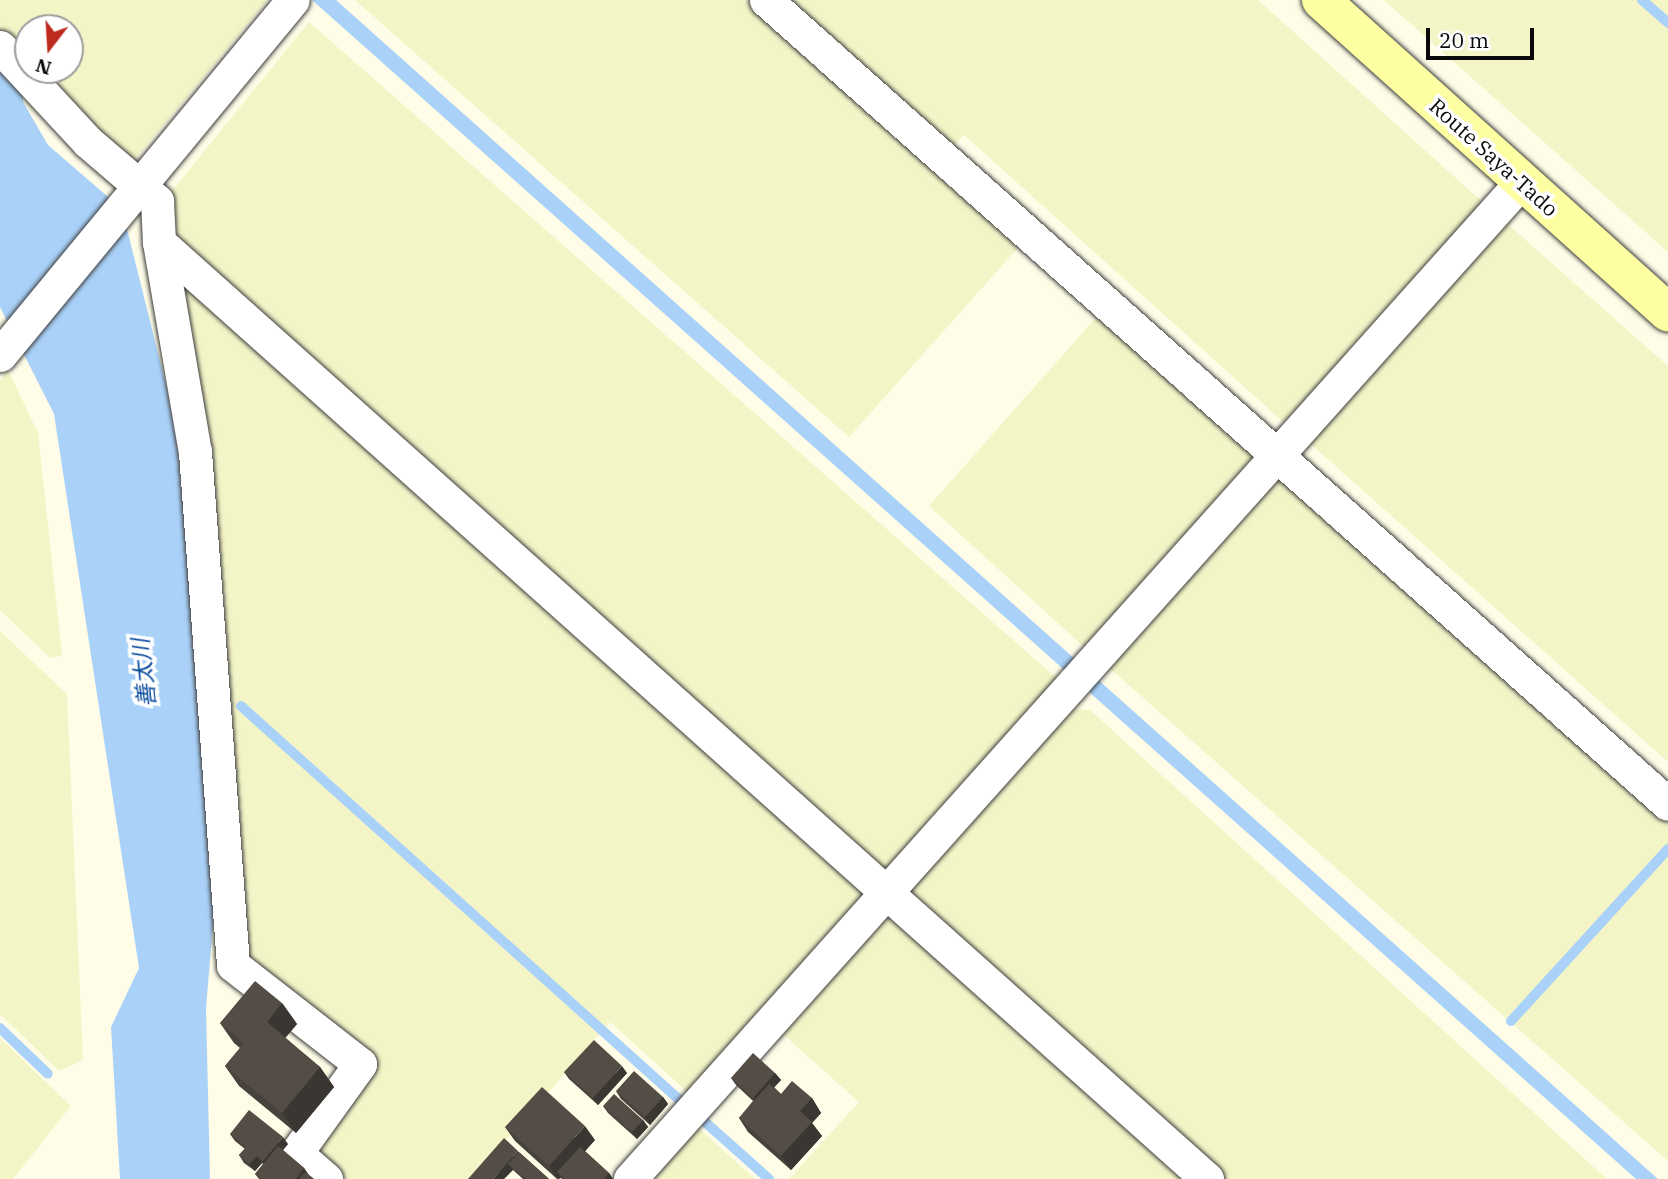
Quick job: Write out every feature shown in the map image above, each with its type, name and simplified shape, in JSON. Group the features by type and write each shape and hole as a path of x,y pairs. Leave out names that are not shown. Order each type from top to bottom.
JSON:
{"main road":[{"name":"Route Saya-Tado","path":"1321,0 1668,312"}],"street":[{"path":"4,349 293,0"},
{"path":"766,0 1668,804"},
{"path":"0,47 89,142 132,193 157,201 159,242 195,452 233,965 360,1064 296,1153 326,1179"},
{"path":"630,1179 1521,182"},
{"path":"159,242 885,894 1207,1179"}],"green space":[{"path":"0,0 267,0 129,166 44,84 84,84 84,14 14,14 14,52 0,34"},
{"path":"355,0 755,0 1024,241 849,437"},
{"path":"791,0 1258,0 1488,207 1289,427 964,135 954,145"},
{"path":"1384,0 1668,0 1668,252"},
{"path":"309,22 1061,682 890,875 176,245 171,192"},
{"path":"1503,220 1668,366 1668,762 1304,438"},
{"path":"189,279 864,883 862,904 692,1096 610,1022 472,1179 348,1179 314,1151 374,1059 245,955 177,281"},
{"path":"1101,312 1257,452 1256,466 1097,648 1083,646 929,506"},
{"path":"8,370 38,433 62,655 50,658 0,610 0,380"},
{"path":"1286,474 1668,816 1668,1161 1106,665 1270,476"},
{"path":"0,631 67,694 83,1060 59,1071 0,1014"},
{"path":"1068,709 1090,710 1607,1179 1220,1179 912,905 909,884"},
{"path":"897,912 1196,1179 789,1179 859,1102 776,1028 878,915"},
{"path":"0,1038 71,1106 13,1179 0,1179"},
{"path":"694,1124 755,1179 645,1179"}],"water":[{"path":"312,0 336,0 1658,1179 1636,1179"},
{"name":"善太川","path":"0,57 14,73 14,84 23,84 23,102 48,145 107,196 126,225 167,389 178,449 217,878 206,1008 210,1179 120,1179 111,1027 139,968 54,414 0,307"}],"building":[{"path":"255,981 282,1003 267,1022 320,1067 282,1113 225,1066 244,1043 220,1023"},
{"path":"594,1040 622,1066 593,1098 564,1072"},
{"path":"753,1053 775,1073 753,1098 731,1078"},
{"path":"634,1071 663,1097 645,1117 616,1091"},
{"path":"792,1081 812,1098 800,1111 812,1122 781,1156 739,1118 769,1084 781,1094"},
{"path":"542,1087 585,1126 549,1166 505,1127"},
{"path":"614,1094 643,1120 632,1132 603,1106"},
{"path":"249,1110 283,1137 263,1161 257,1156 249,1164 239,1155 246,1147 230,1134"},
{"path":"504,1138 518,1151 493,1179 468,1179"},
{"path":"278,1146 304,1168 296,1179 262,1179 255,1174"},
{"path":"580,1147 609,1173 604,1179 565,1179 557,1172"},
{"path":"519,1152 548,1178 526,1179 508,1164"},
{"path":"305,1172 314,1179 299,1179"}],"waterway":[{"path":"1642,0 1668,23"},
{"path":"241,706 683,1103"},
{"path":"1511,1021 1668,849"},
{"path":"0,1028 48,1074"},
{"path":"705,1122 769,1179"}]}
